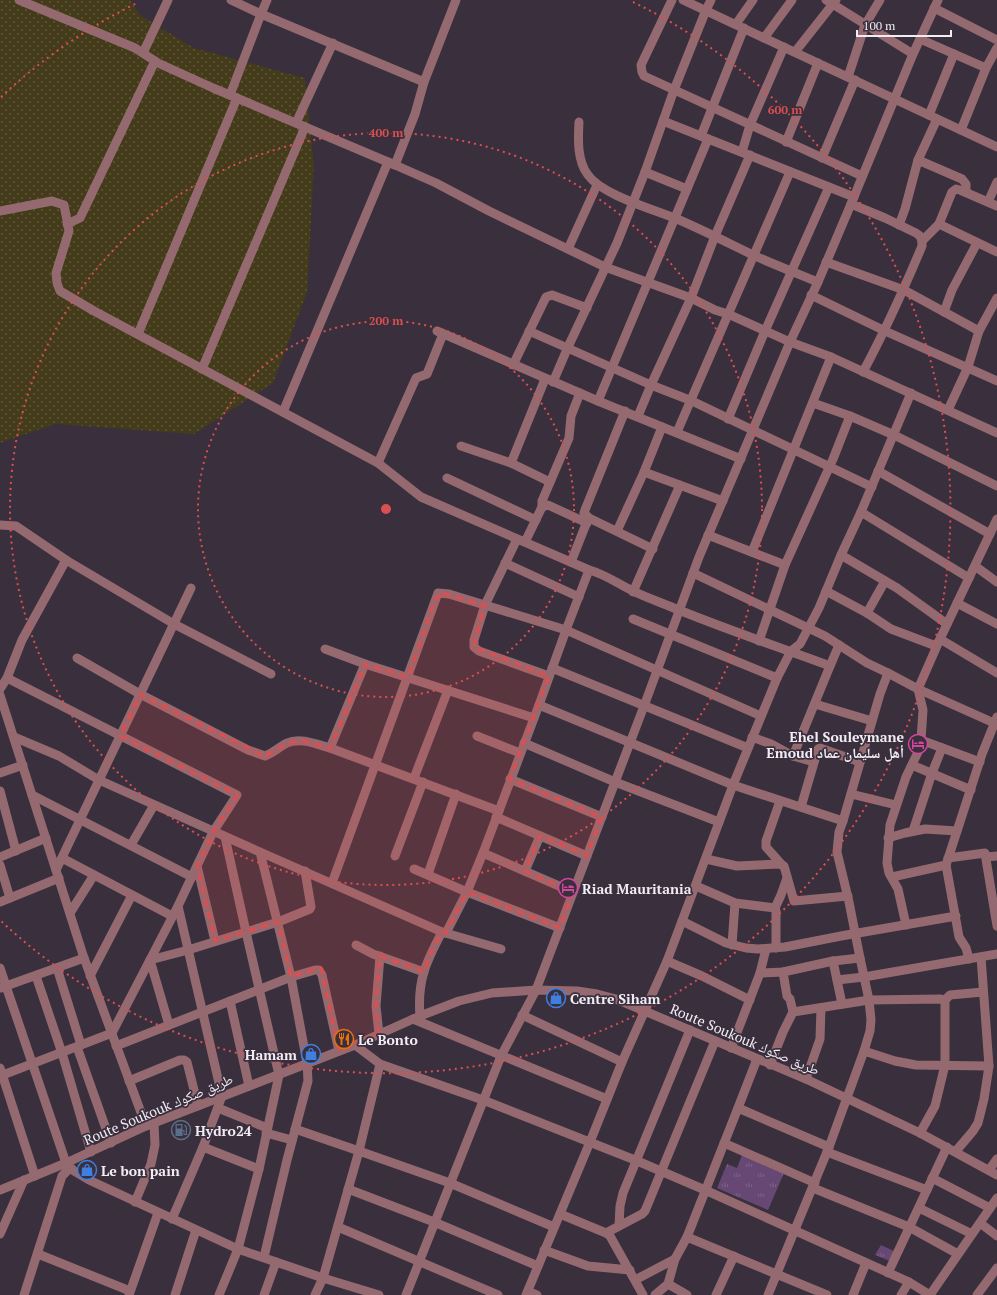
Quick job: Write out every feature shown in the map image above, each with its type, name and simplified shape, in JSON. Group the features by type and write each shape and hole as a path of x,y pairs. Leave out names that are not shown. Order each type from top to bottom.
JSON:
{"street":[{"path":"19,0 135,48 155,61 305,127 392,163 605,266 691,298 714,310 728,314 790,342 831,357 997,433"},
{"path":"143,53 168,0"},
{"path":"231,0 424,82"},
{"path":"138,334 234,96 267,0"},
{"path":"282,412 415,114 424,82 456,0"},
{"path":"672,0 641,65 644,76 862,176"},
{"path":"684,0 997,146"},
{"path":"511,463 549,380 568,347 587,308 616,243 645,172 674,90 711,0"},
{"path":"598,401 687,189 704,138 712,108 740,26 752,0"},
{"path":"764,38 792,0"},
{"path":"822,158 852,79 866,25 880,0"},
{"path":"795,52 832,1 866,25 913,54"},
{"path":"406,1295 501,1056 536,990 708,535 790,342 818,282 913,54 936,4 997,40"},
{"path":"920,39 986,68"},
{"path":"296,123 332,43"},
{"path":"638,416 691,298 746,154 750,125 784,47"},
{"path":"961,130 986,68 997,48"},
{"path":"899,225 905,209 918,160 954,54"},
{"path":"67,224 80,218 155,61"},
{"path":"786,142 818,63"},
{"path":"663,121 829,187 852,201 920,236 922,246 904,290 885,331 863,372"},
{"path":"579,122 578,139 580,156 587,174 597,185 818,282"},
{"path":"202,369 305,127"},
{"path":"918,160 962,178 966,184 966,192"},
{"path":"645,172 687,189"},
{"path":"677,432 692,401 790,172"},
{"path":"922,240 939,224 952,192 956,189 993,204 997,182"},
{"path":"568,249 597,185"},
{"path":"728,419 764,331 829,187"},
{"path":"0,211 52,201 64,205 68,231 56,273 60,291 94,311 378,463 420,497 596,572 634,592 680,611 830,666"},
{"path":"939,224 997,252"},
{"path":"944,312 952,290 977,243"},
{"path":"826,262 904,290 979,331"},
{"path":"513,364 546,297 552,295 587,308"},
{"path":"811,295 885,331 997,381"},
{"path":"948,410 968,367 979,331 997,298"},
{"path":"529,331 651,385 692,401 872,487"},
{"path":"378,463 416,378 427,374 440,333 598,401 741,458"},
{"path":"752,552 831,357"},
{"path":"580,393 571,416 569,438 542,501 542,507 536,520 505,563 485,605 474,640 474,647 479,651 550,672 644,706 748,748"},
{"path":"537,1295 527,1293 622,1062 667,961 752,737 777,678 791,651 800,644 826,591 872,487 911,393"},
{"path":"813,403 850,416 894,435 997,486"},
{"path":"571,562 588,521 585,515 585,510 625,411"},
{"path":"759,641 785,565 830,467 850,416"},
{"path":"617,531 644,472 662,426"},
{"path":"461,446 511,463 550,482"},
{"path":"878,470 990,534"},
{"path":"644,472 723,501"},
{"path":"447,478 536,520"},
{"path":"634,592 680,485"},
{"path":"542,507 548,505 617,531 653,549"},
{"path":"861,512 969,578"},
{"path":"906,925 898,888 889,873 887,863 888,838 896,805 919,750 921,740 922,710 918,689 938,643 996,523"},
{"path":"0,525 16,526 66,560 174,624 271,674"},
{"path":"708,535 785,565"},
{"path":"841,555 897,588 947,624"},
{"path":"0,689 7,678 22,640 66,560"},
{"path":"505,563 579,597"},
{"path":"975,566 997,582"},
{"path":"589,570 483,854 467,892 432,951 424,972 419,992 417,1017 501,1056 607,1099"},
{"path":"693,573 808,628 840,645 867,663 918,689 996,720 980,762 947,861 960,940 966,948 969,959"},
{"path":"867,613 885,581"},
{"path":"0,902 57,874 62,858 80,819 191,588"},
{"path":"826,591 867,613 891,629 938,643 997,673"},
{"path":"332,883 438,593 449,594 566,630 761,716"},
{"path":"957,603 997,624"},
{"path":"633,619 777,678"},
{"path":"794,756 840,645"},
{"path":"325,649 365,664 534,718"},
{"path":"77,658 140,694 248,750 264,756 288,743 301,740 330,748 456,794 540,836 587,856"},
{"path":"330,748 365,664"},
{"path":"768,1295 814,1186 870,1031 871,1020 869,1000 848,896 837,852 839,832 880,694 888,673"},
{"path":"7,678 237,795 213,832 178,906 112,1033 33,1064 1,1073 35,1176"},
{"path":"414,778 448,690"},
{"path":"0,695 90,976 130,1081 150,1124 155,1145 151,1164 134,1202"},
{"path":"815,704 872,721"},
{"path":"539,705 733,785 843,821"},
{"path":"477,736 520,753"},
{"path":"14,737 59,756 99,780 213,832 444,932 502,949"},
{"path":"752,737 772,744 794,756 814,762"},
{"path":"921,740 980,762"},
{"path":"524,743 615,782 719,822"},
{"path":"801,808 816,751 820,748 860,762"},
{"path":"913,831 942,748"},
{"path":"912,765 971,790"},
{"path":"0,772 23,766"},
{"path":"510,779 602,818"},
{"path":"395,856 423,782"},
{"path":"0,791 16,851"},
{"path":"428,874 456,794"},
{"path":"851,794 896,805"},
{"path":"32,795 192,877"},
{"path":"780,801 766,841 766,847 784,866 794,901 848,896"},
{"path":"131,845 154,805"},
{"path":"888,838 925,829 957,831"},
{"path":"525,871 540,836"},
{"path":"220,1295 238,1249 259,1169 278,1075 225,837"},
{"path":"0,857 46,838"},
{"path":"260,852 291,977 308,1063 308,1081 292,1140 264,1257"},
{"path":"892,877 983,852 985,853 986,857 995,904 997,926"},
{"path":"483,854 573,892"},
{"path":"986,857 997,856"},
{"path":"62,858 172,916"},
{"path":"706,859 737,866 774,863 784,866"},
{"path":"0,865 10,898"},
{"path":"196,866 215,941"},
{"path":"414,869 467,892 560,928"},
{"path":"150,960 188,950 278,922 310,909 312,907 305,871"},
{"path":"70,914 94,875"},
{"path":"776,948 775,908 787,878"},
{"path":"696,886 735,903 775,908"},
{"path":"90,976 132,894"},
{"path":"732,945 735,903"},
{"path":"172,1219 204,1147 222,1096 178,906"},
{"path":"682,921 732,945 746,948 766,949 956,916"},
{"path":"356,945 380,956 424,972"},
{"path":"731,1048 760,973 766,949"},
{"path":"836,980 997,954"},
{"path":"379,1034 376,1006 380,956"},
{"path":"956,1151 978,1123 991,1071 981,957"},
{"path":"3,988 84,958"},
{"path":"760,973 783,972 833,961 860,958"},
{"path":"150,960 169,1025"},
{"path":"667,961 702,976 750,1000"},
{"path":"833,961 842,1004"},
{"path":"0,968 3,988 33,1064 68,1166 89,1180 134,1202 238,1249 323,1278 376,1294"},
{"path":"57,968 79,1046 111,1142"},
{"path":"116,1046 291,977 319,970 322,974 338,1051"},
{"path":"770,1065 783,1032 793,1012 783,972"},
{"path":"36,976 62,1053 91,1152"},
{"name":"Route Soukouk طريق صكوك","path":"2,1190 35,1176 68,1166 91,1152 150,1124 355,1045 417,1017 459,1001 492,993 536,990 578,990 616,999 806,1079 920,1133 993,1172"},
{"path":"920,1133 935,1106 945,1065 945,1000 950,995 984,992"},
{"path":"793,1012 869,1000 945,1000"},
{"path":"230,1001 248,1086"},
{"path":"806,1079 820,1039 821,1008"},
{"path":"522,1015 622,1062"},
{"path":"619,1226 622,1192 690,1030"},
{"path":"606,1233 644,1213 715,1041"},
{"path":"355,1045 380,1064 483,1100 662,1171 909,1282 930,1295 997,1198"},
{"path":"864,1051 909,1064 945,1065 991,1071"},
{"path":"655,1295 668,1284 675,1259 687,1237 757,1059"},
{"path":"130,1081 180,1060 184,1060 187,1062 198,1106"},
{"path":"315,1295 323,1278 338,1226 359,1151 380,1064"},
{"path":"218,1108 267,1131 292,1140"},
{"path":"738,1108 828,1149 927,1190"},
{"path":"295,1129 450,1184 554,1226"},
{"path":"724,1143 814,1186 909,1227 958,1254"},
{"path":"204,1147 259,1169"},
{"path":"888,1273 947,1147"},
{"path":"993,1172 997,1160"},
{"path":"24,1295 62,1176 68,1166"},
{"path":"932,1178 990,1208"},
{"path":"0,1180 2,1190"},
{"path":"1,1231 24,1180"},
{"path":"348,1189 434,1222 538,1266"},
{"path":"919,1208 972,1234"},
{"path":"38,1254 129,1293 158,1213"},
{"path":"560,1214 606,1233 613,1240 643,1295"},
{"path":"980,1223 997,1236"},
{"path":"338,1226 498,1295"},
{"path":"176,1295 196,1230"},
{"path":"687,1237 827,1295"},
{"path":"544,1250 588,1266 630,1270"},
{"path":"716,1295 734,1256"},
{"path":"635,1280 675,1259"},
{"path":"264,1295 276,1262"},
{"path":"853,1295 866,1263"},
{"path":"977,1295 997,1268"},
{"path":"901,1295 909,1282"},
{"path":"668,1284 687,1295"}],"highlighted area":[{"path":"443,593 485,605 474,647 549,676 510,779 602,817 587,856 540,836 525,871 573,892 560,928 467,892 446,933 442,932 432,951 424,972 380,956 376,1006 379,1034 339,1051 321,968 291,977 278,922 215,941 197,866 213,832 237,795 120,736 140,694 265,756 288,743 301,740 330,748 365,664 408,677 435,599"}],"green space":[{"path":"742,1155 784,1173 768,1210 717,1188 727,1164 737,1168"},
{"path":"881,1245 896,1252 890,1261 875,1255"}],"sand":[{"path":"0,0 130,0 141,16 194,48 305,78 314,166 307,292 273,383 194,434 55,424 0,443"}],"place":[{"name":"Ehel Souleymane Emoud أهل سليمان عماد","path":"918,744"},
{"name":"Riad Mauritania","path":"568,888"},
{"name":"Centre Siham","path":"556,998"},
{"name":"Le Bonto","path":"344,1039"},
{"name":"Hamam","path":"311,1054"},
{"name":"Hydro24","path":"181,1130"},
{"name":"Le bon pain","path":"87,1170"}]}
